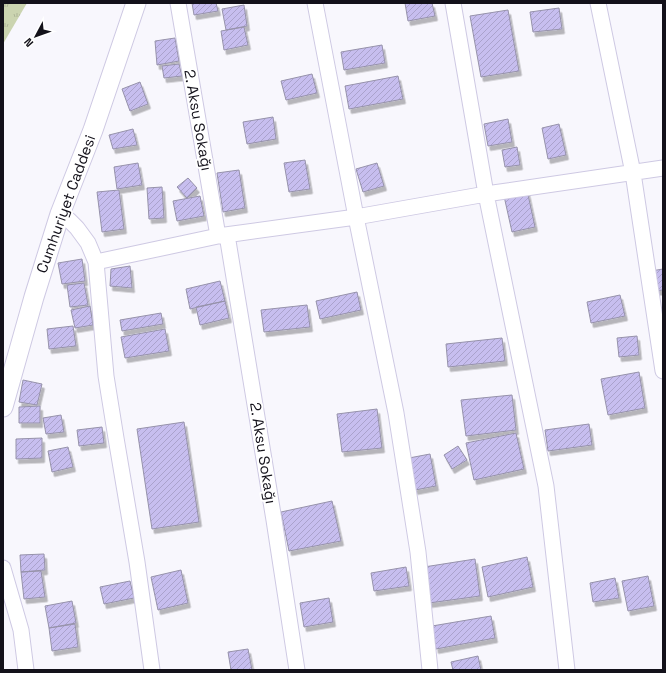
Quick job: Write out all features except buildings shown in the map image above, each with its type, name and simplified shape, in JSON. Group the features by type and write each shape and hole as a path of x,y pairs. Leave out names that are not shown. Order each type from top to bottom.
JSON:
{"main road":[{"name":"Cumhuriyet Caddesi","path":"3,408 34,297 60,214 93,130 136,3"}],"street":[{"name":"2. Aksu Sokağı","path":"178,3 273,512 297,670"},
{"path":"315,3 398,428 418,552 430,670"},
{"path":"453,3 486,194 546,486 567,670"},
{"path":"598,3 633,172 663,371"},
{"path":"96,262 222,236 356,217 486,194 663,168"},
{"path":"60,214 77,228 88,243 96,262 106,376 137,562 152,670"},
{"path":"3,568 21,630 26,670"}],"green space":[{"path":"3,3 27,3 3,44"}]}
